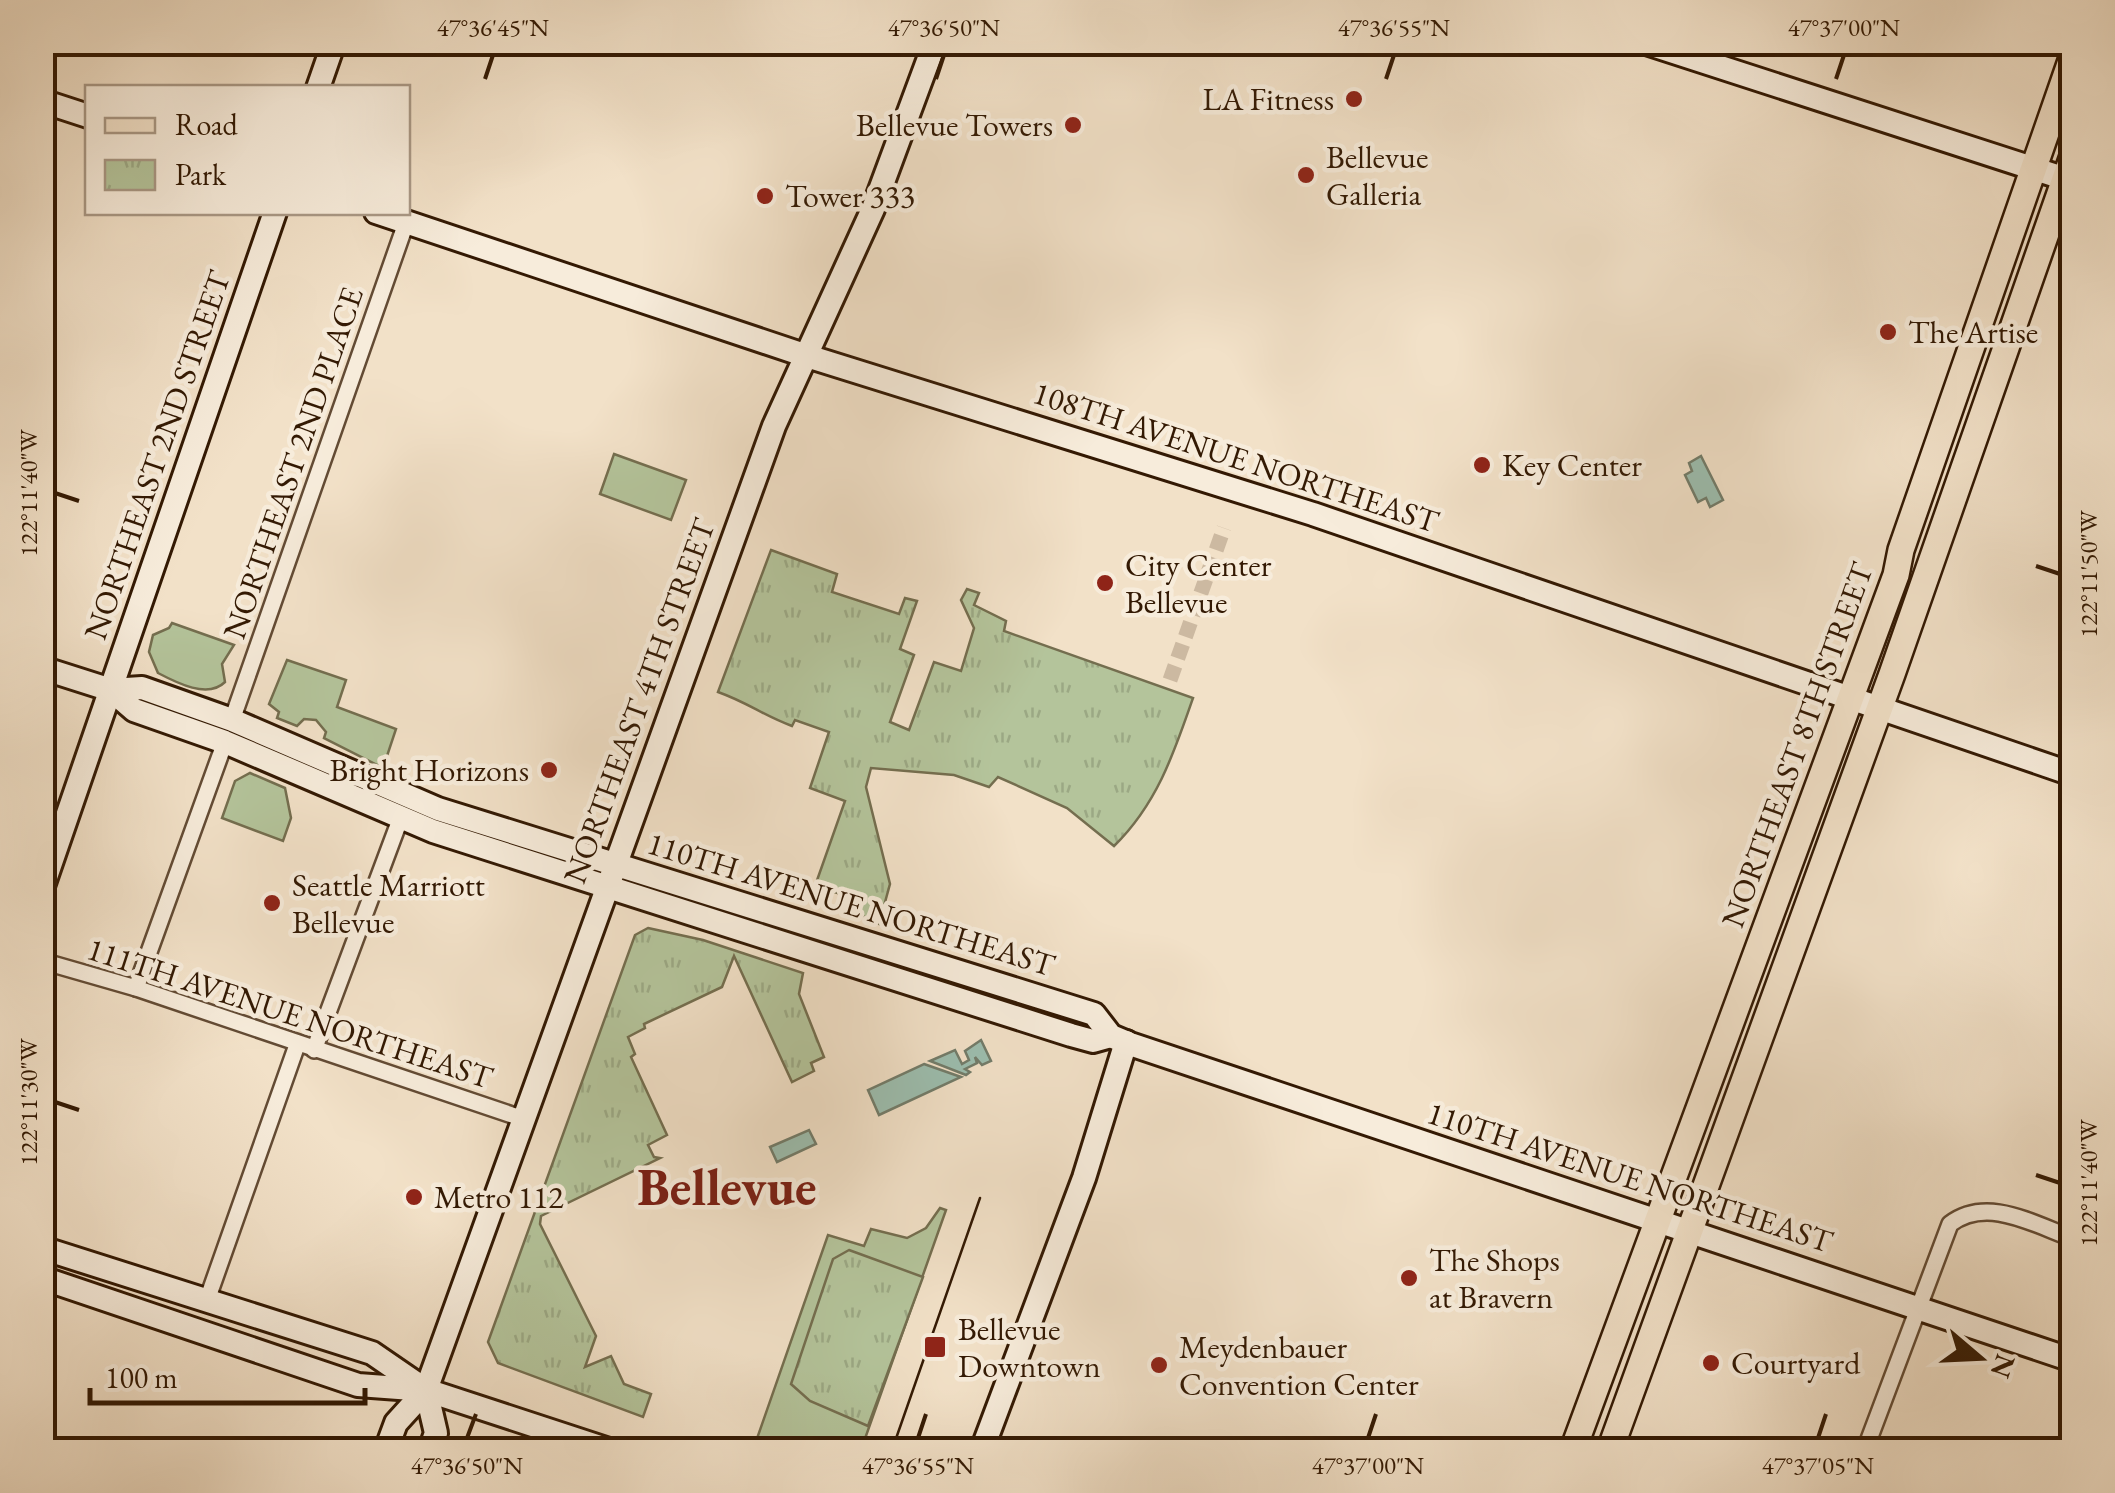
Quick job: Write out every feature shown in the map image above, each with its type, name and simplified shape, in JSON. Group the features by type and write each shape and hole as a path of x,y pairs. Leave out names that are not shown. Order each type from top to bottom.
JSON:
{"main road":[{"name":"NORTHEAST 8TH STREET","path":"1574,1450 1896,575 1901,550 2072,58"},
{"name":"NORTHEAST 8TH STREET","path":"1610,1450 2070,173"}],"street":[{"path":"319,85 334,42"},
{"name":"NORTHEAST 4TH STREET","path":"386,1450 396,1423 426,1390 604,888 774,426 873,209 935,42"},
{"path":"1643,42 2034,168 2070,173"},
{"path":"42,101 85,115"},
{"name":"NORTHEAST 2ND STREET","path":"42,889 274,215"},
{"name":"108TH AVENUE NORTHEAST","path":"384,215 808,356 1314,514 2072,774"},
{"name":"NORTHEAST 2ND PLACE","path":"136,988 406,223"},
{"name":"110TH AVENUE NORTHEAST","path":"42,668 111,690 134,710 229,731 438,810 1094,1014 1121,1040"},
{"name":"110TH AVENUE NORTHEAST","path":"229,731 401,817 604,888 1093,1042 1121,1040 2072,1360"},
{"path":"314,1050 401,817"},
{"path":"823,956 835,950 864,956 878,949"},
{"name":"111TH AVENUE NORTHEAST","path":"42,961 136,988 521,1118"},
{"path":"982,1450 1084,1178 1121,1040"},
{"path":"206,1303 297,1045"},
{"path":"1865,1450 1950,1224 1968,1210 2000,1212 2072,1238"},
{"path":"42,1248 372,1353 426,1390"},
{"path":"42,1278 358,1385 426,1390 610,1450"},
{"path":"151,1316 160,1288"},
{"name":"NORTHEAST 4TH STREET","path":"426,1390 436,1433 430,1450"}],"green space":[{"path":"614,454 686,480 671,520 600,494"},
{"path":"771,550 837,574 832,592 899,614 905,598 917,601 900,649 914,655 890,722 909,730 934,662 961,671 974,628 961,600 967,589 979,593 974,605 1006,621 1004,631 1193,698 1171,758 1142,813 1114,846 1067,808 998,777 989,787 954,775 871,768 866,787 890,884 879,924 857,913 860,900 815,886 845,801 810,788 829,732 795,720 792,726 718,692"},
{"path":"172,623 234,645 222,664 225,682 201,689 158,673 149,652 153,635"},
{"path":"287,660 346,680 337,707 396,729 383,768 324,738 326,732 316,720 304,719 297,726 277,718 279,712 269,704"},
{"path":"250,773 285,788 291,818 283,841 222,818 235,781"},
{"path":"648,928 703,940 803,973 799,994 824,1057 811,1063 814,1071 792,1082 734,956 722,987 644,1024 645,1028 628,1037 635,1054 631,1057 667,1135 648,1145 654,1157 660,1158 541,1216 540,1224 596,1336 585,1367 611,1356 624,1384 651,1394 643,1417 498,1363 488,1342 635,935"},
{"path":"940,1208 946,1210 861,1450 753,1450 828,1235 864,1246 871,1229 907,1238 926,1228"},
{"path":"849,1250 923,1277 868,1426 810,1401 791,1384 833,1259"}],"shaded area":[{"path":"1701,456 1723,500 1710,507 1706,498 1698,502 1685,475 1692,471 1689,463"},
{"path":"981,1040 991,1061 982,1065 975,1057 977,1063 965,1069 970,1072 966,1075 930,1061 955,1050 962,1064 969,1060 965,1051"},
{"path":"924,1064 961,1077 879,1115 868,1090"},
{"path":"809,1130 816,1144 777,1162 770,1147"}],"tunnel":[{"path":"1170,680 1224,528"}],"tram line":[{"path":"892,1450 980,1198"}],"place":[{"name":"LA Fitness","path":"1354,99"},
{"name":"Bellevue Towers","path":"1073,125"},
{"name":"Bellevue Galleria","path":"1306,175"},
{"name":"Tower 333","path":"765,196"},
{"name":"The Artise","path":"1888,332"},
{"name":"Key Center","path":"1482,465"},
{"name":"City Center Bellevue","path":"1105,583"},
{"name":"Bright Horizons","path":"549,770"},
{"name":"Seattle Marriott Bellevue","path":"272,903"},
{"name":"Metro 112","path":"414,1197"},
{"name":"The Shops at Bravern","path":"1409,1278"},
{"name":"Bellevue Downtown","path":"935,1347"},
{"name":"Courtyard","path":"1711,1363"},
{"name":"Meydenbauer Convention Center","path":"1159,1365"}],"district":[{"name":"Bellevue","path":"727,1186"}]}
